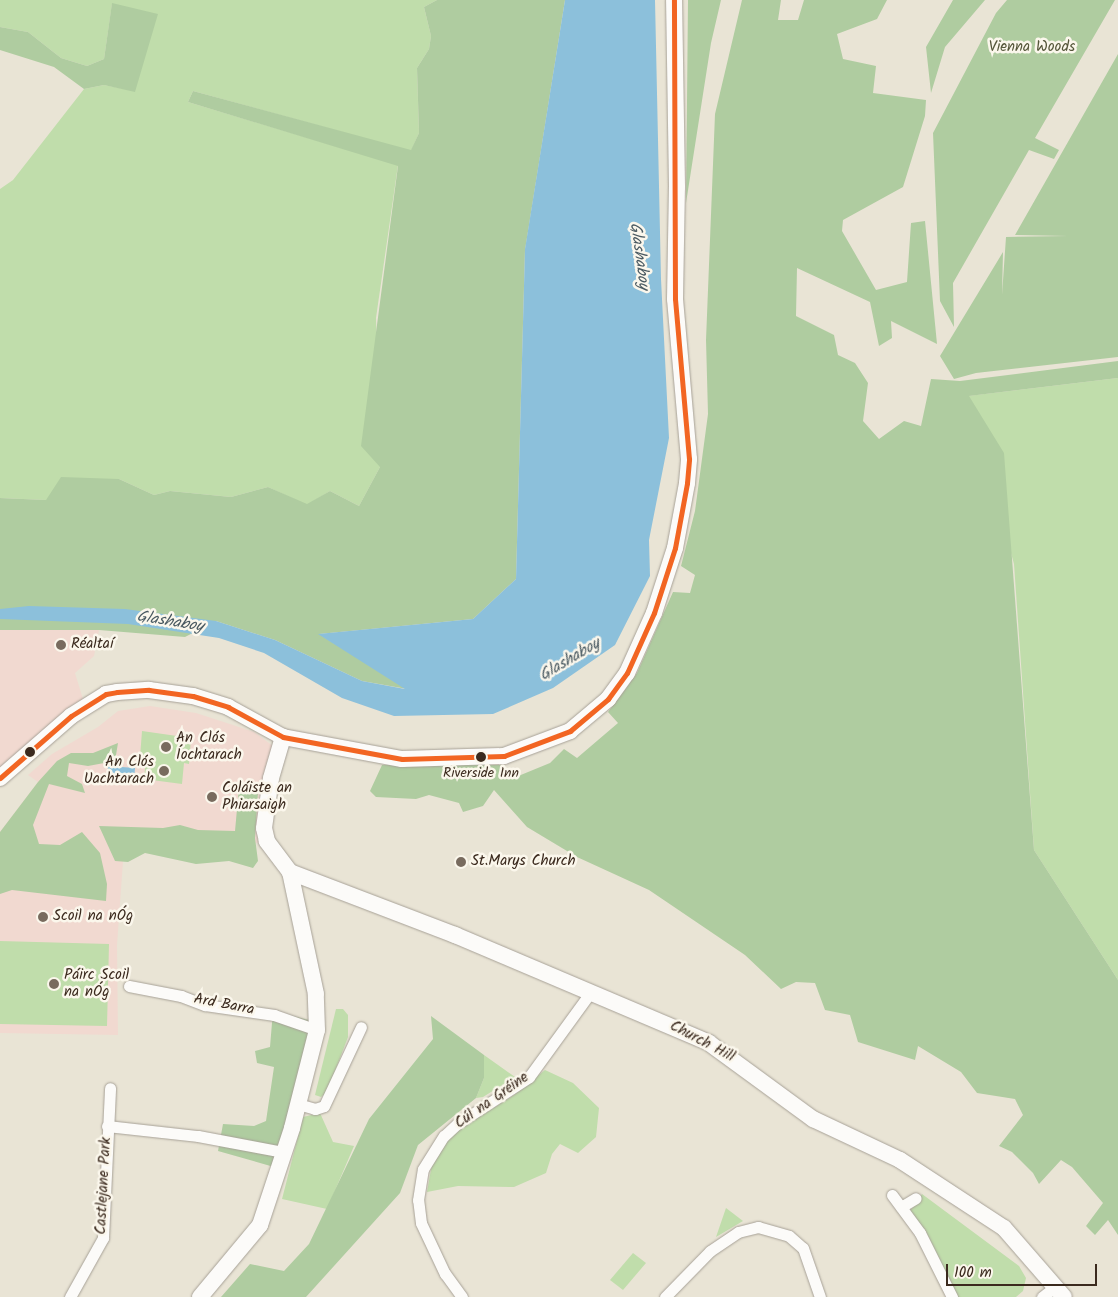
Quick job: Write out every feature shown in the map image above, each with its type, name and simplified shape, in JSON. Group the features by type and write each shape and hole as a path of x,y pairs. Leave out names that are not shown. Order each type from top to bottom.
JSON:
{"street":[{"path":"0,778 71,716 106,694 117,692 149,690 193,696 228,707 283,737 402,759 504,756 570,732 608,699 627,673 654,613 675,548 689,458 675,299 677,188 674,0"},
{"path":"200,1297 260,1225 298,1104 317,1030 316,994 290,872 267,841 264,828 272,778 283,737"},
{"name":"Church Hill","path":"290,872 315,879 709,1043 813,1118 900,1160 1004,1228 1060,1292"},
{"name":"Ard Barra","path":"128,986 181,996 205,1005 274,1015 317,1030"},
{"name":"Cúl na Gréine","path":"462,1297 446,1274 421,1223 418,1200 422,1169 444,1136 457,1124 529,1077 590,993"},
{"path":"298,1104 315,1109 324,1106 361,1027"},
{"name":"Castlejane Park","path":"70,1297 103,1238 110,1088"},
{"name":"Castlejane Park","path":"108,1126 198,1136 283,1152"},
{"path":"892,1196 902,1207 929,1250 952,1297"},
{"path":"902,1207 916,1198"},
{"path":"665,1297 710,1251 738,1232 758,1227 789,1236 803,1248 820,1297"},
{"path":"1042,1297 1060,1292"}],"shaded area":[{"path":"0,629 99,630 94,656 75,673 83,699 0,768"},
{"path":"150,706 196,713 236,726 254,732 273,746 258,843 125,833 117,945 118,1035 0,1033 0,832 38,782 28,775 52,754 98,727 118,711"}],"green space":[{"path":"0,0 437,0 424,7 431,36 429,49 417,68 419,133 411,151 193,91 188,102 398,165 376,318 380,467 359,506 330,491 307,505 268,487 231,497 170,491 154,495 119,479 46,500 0,498 0,189 13,180 84,89 104,85 135,91 112,4 104,59 87,66 61,58 28,32 0,27"},
{"path":"437,0 565,0 525,250 516,579 473,619 319,634 407,689 362,681 275,640 216,621 185,637 99,630 0,630 0,498 46,500 61,477 119,479 154,495 170,491 231,497 268,487 307,504 330,491 359,506 380,467 361,446 398,166 188,102 193,91 411,150 419,133 417,68 429,49 431,36 424,7"},
{"path":"688,0 721,0 711,43 686,203"},
{"path":"742,0 781,0 778,20 798,20 804,0 887,0 877,19 837,34 843,59 876,66 873,93 926,100 925,116 903,187 843,220 842,231 876,290 907,282 911,223 925,221 937,344 891,321 892,338 879,346 870,302 797,268 796,316 834,335 838,355 855,363 868,383 863,421 879,439 904,421 921,426 931,379 960,381 1118,361 1118,378 969,396 1004,453 1034,850 1118,980 1118,1235 1108,1220 1095,1235 1086,1226 1103,1203 1072,1167 1061,1160 1039,1184 1033,1173 1012,1152 999,1146 1023,1115 1015,1099 977,1093 961,1072 918,1046 915,1060 858,1042 850,1015 825,1010 815,983 796,982 781,989 745,955 649,890 577,857 527,827 494,790 483,806 463,812 459,803 429,795 416,799 376,797 370,791 382,765 503,765 511,779 550,763 564,749 577,758 618,723 608,712 637,673 673,592 690,593 695,575 681,566 695,511 708,414 706,340 715,114"},
{"path":"953,0 985,0 945,47 931,93 926,47"},
{"name":"Vienna Woods","path":"1007,0 1115,0 1035,138 1059,150 1054,159 1029,150 953,283 954,327 940,301 933,133 996,13"},
{"path":"112,3 158,14 135,92 104,85 84,89 54,67 0,50 0,27 28,32 61,58 87,66 104,59"},
{"path":"1118,54 1118,357 976,373 954,379 940,356 1003,252 1002,295 1006,237 1068,236 1015,235"},
{"path":"1118,378 1118,980 1034,850 1014,564 968,396"},
{"name":"An Clós Íochtarach","path":"142,731 191,738 189,764 184,763 182,784 144,779 146,759 140,757"},
{"path":"118,743 115,761 88,766 69,763 67,776 82,784 85,793 49,784 33,825 39,844 60,845 82,832 100,853 107,884 106,901 12,890 0,894 0,832 38,782 57,761 71,753 93,753"},
{"path":"239,787 249,787 258,792 255,838 258,861 253,868 229,861 196,864 145,853 128,862 115,861 99,826 163,828 180,825 198,830 235,831"},
{"name":"Páirc Scoil na nÓg","path":"0,941 109,944 107,1026 0,1024"},
{"path":"336,1009 343,1009 348,1015 348,1037 327,1092 321,1097 315,1095"},
{"path":"273,1011 309,1020 310,1039 274,1167 218,1151 223,1124 254,1126 266,1121 274,1067 257,1063 255,1051 270,1047"},
{"path":"431,1016 484,1055 484,1078 476,1098 418,1145 400,1193 306,1297 221,1297 250,1264 284,1271 309,1244 369,1119 433,1039"},
{"path":"484,1055 515,1077 483,1097 476,1098 484,1078"},
{"path":"545,1070 573,1083 599,1108 596,1137 578,1153 560,1144 552,1154 546,1173 514,1187 458,1186 427,1192 433,1158 449,1136 514,1095"},
{"path":"320,1113 333,1142 354,1146 327,1209 282,1199 303,1117"},
{"path":"922,1194 1019,1266 1026,1278 1023,1291 1016,1297 958,1297 926,1232 910,1211"},
{"path":"726,1208 743,1221 716,1237"},
{"path":"633,1253 646,1263 623,1290 610,1280"}],"water":[{"name":"Glashaboy","path":"565,0 655,0 661,279 669,438 649,540 650,576 615,645 553,688 493,714 394,716 342,698 264,653 219,638 128,624 0,619 0,609 29,606 125,609 216,621 275,640 362,681 405,689 318,634 473,619 516,579 525,249"},
{"path":"108,766 135,768 134,780 107,777"}],"transit line":[{"path":"0,778 71,716 106,694 117,692 149,690 193,696 228,707 283,737 402,759 504,756 570,731 608,699 627,673 654,613 675,548 687,483 689,459 675,299 674,0"}],"place":[{"name":"Réaltaí","path":"61,645"},
{"name":"An Clós Íochtarach","path":"166,747"},
{"name":"Riverside Inn","path":"481,757"},
{"name":"An Clós Uachtarach","path":"164,771"},
{"name":"Coláiste an Phiarsaigh","path":"212,797"},
{"name":"St.Marys Church","path":"461,862"},
{"name":"Scoil na nÓg","path":"43,917"},
{"name":"Páirc Scoil na nÓg","path":"54,984"}]}
